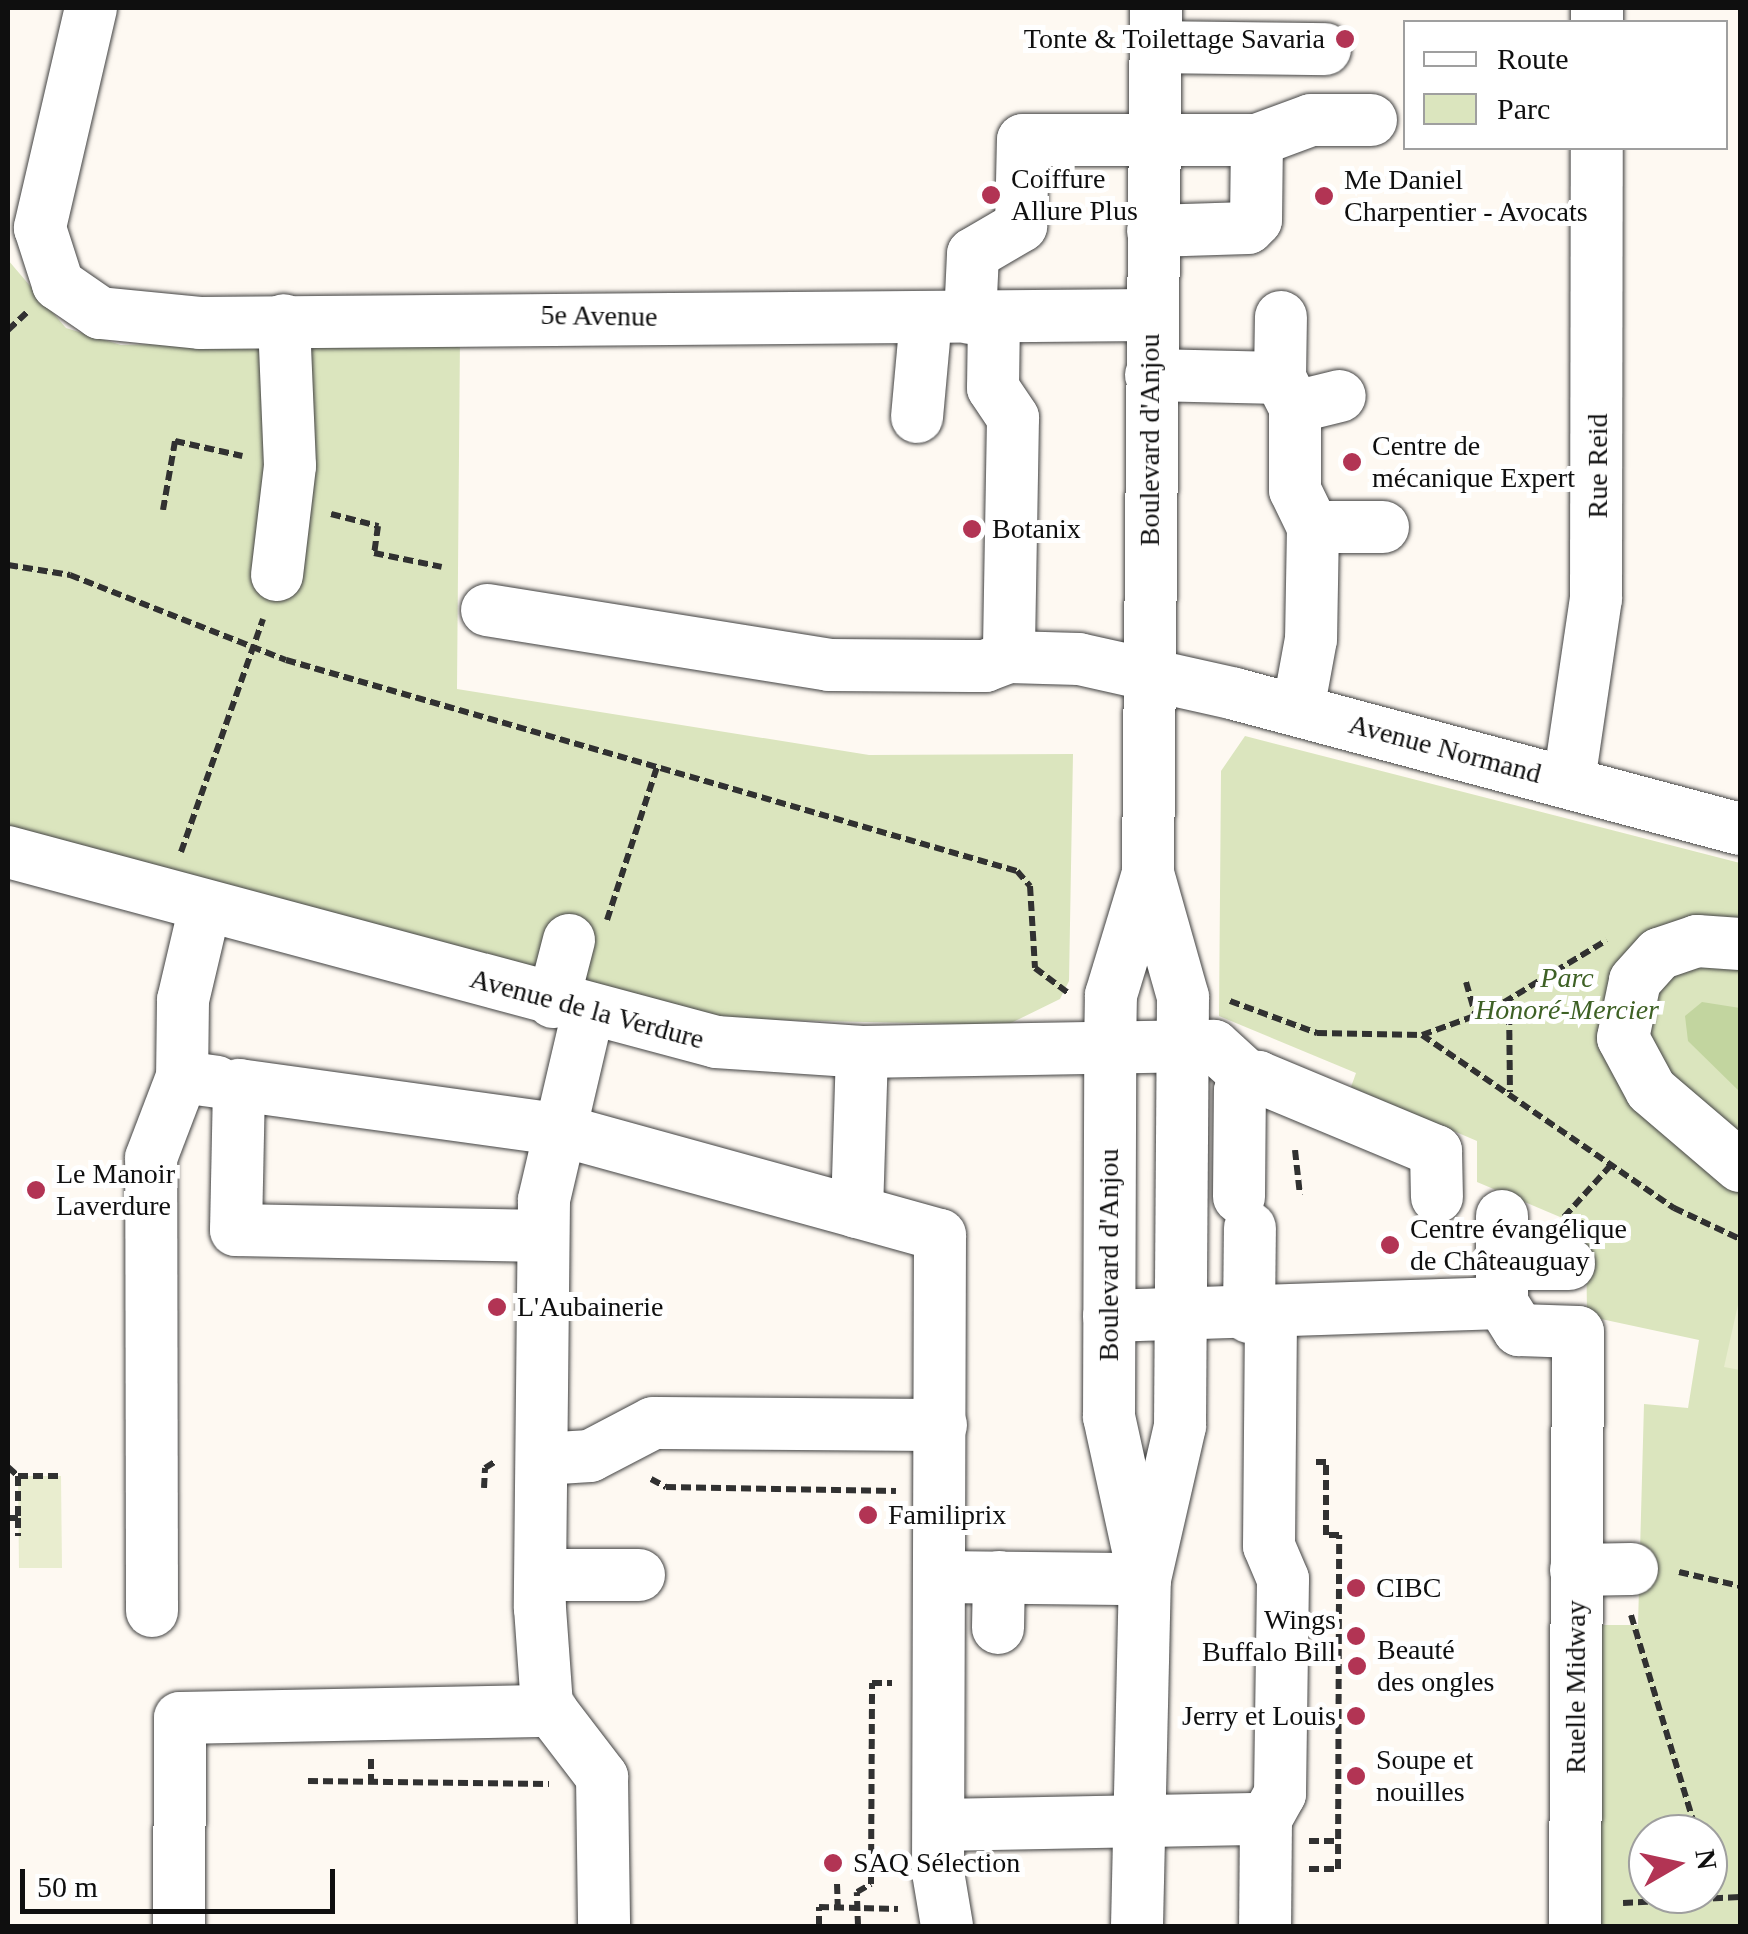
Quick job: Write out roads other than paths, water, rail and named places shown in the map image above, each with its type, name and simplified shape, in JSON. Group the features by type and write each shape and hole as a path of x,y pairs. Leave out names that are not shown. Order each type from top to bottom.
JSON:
{"street":[{"name":"5e Avenue","path":"91,8 42,206 42,246 58,284 84,307 121,317 284,320 1151,315"},
{"path":"1156,28 1265,28 1325,49"},
{"name":"Boulevard d'Anjou","path":"1142,1918 1145,1579 1180,1426 1181,1316 1182,998 1148,872 1156,28"},
{"path":"917,417 963,318 974,254 1021,226 1023,140 1257,140 1311,120 1371,120"},
{"path":"1152,231 1248,228 1256,220 1257,140"},
{"name":"Rue Reid","path":"1568,782 1596,599 1597,150"},
{"path":"963,318 993,388 1013,418 1009,657"},
{"path":"277,575 290,466 284,320"},
{"path":"1151,376 1298,370 1295,490 1314,526 1312,639 1298,710"},
{"path":"1314,526 1383,527"},
{"name":"Avenue Normand","path":"487,610 830,665 985,666 1009,657 1078,659 1298,710 1740,830"},
{"name":"Avenue de la Verdure","path":"8,852 571,1007 716,1042 862,1052 1219,1047 1248,1077"},
{"name":"Boulevard d'Anjou","path":"1145,1579 1109,1417 1110,1050 1111,995 1148,872"},
{"path":"152,1611 151,1158 182,1076 183,1000 205,907"},
{"path":"569,940 571,1007 544,1236 540,1575 552,1711 602,1777 604,1926"},
{"path":"1740,944 1697,942 1659,954 1635,981 1623,1038 1652,1090 1740,1166"},
{"path":"856,1212 862,1052"},
{"path":"182,1076 556,1129 940,1235 939,1826 946,1926"},
{"path":"1265,1926 1266,1819 1280,1794 1283,1580 1270,1546 1260,1316 1245,1213 1248,1077 1436,1151 1437,1197"},
{"path":"239,1085 236,1230 544,1236"},
{"name":"Ruelle Midway","path":"1260,1316 1295,1304 1524,1262 1520,1330 1578,1332 1576,1570 1591,1916"},
{"path":"1109,1316 1260,1316"},
{"path":"151,1530 182,1469 183,1391"},
{"path":"542,1458 590,1456 653,1423 941,1426"},
{"path":"1576,1570 1646,1570"},
{"path":"540,1575 639,1575"},
{"path":"940,1577 1145,1579"},
{"path":"998,1628 999,1577"},
{"path":"179,1926 180,1718 552,1711"},
{"path":"939,1826 1266,1819"}],"place":[{"name":"Tonte & Toilettage Savaria","path":"1345,39"},
{"name":"Coiffure Allure Plus","path":"991,195"},
{"name":"Me Daniel Charpentier - Avocats","path":"1324,196"},
{"name":"Centre de mécanique Expert","path":"1352,462"},
{"name":"Botanix","path":"972,529"},
{"name":"Le Manoir Laverdure","path":"36,1190"},
{"name":"Centre évangélique de Châteauguay","path":"1390,1245"},
{"name":"L'Aubainerie","path":"497,1307"},
{"name":"Familiprix","path":"868,1515"},
{"name":"CIBC","path":"1356,1588"},
{"name":"Wings Buffalo Bill","path":"1356,1636"},
{"name":"Beauté des ongles","path":"1357,1666"},
{"name":"Jerry et Louis","path":"1356,1716"},
{"name":"Soupe et nouilles","path":"1356,1776"},
{"name":"SAQ Sélection","path":"833,1863"}],"park label":[{"name":"Parc Honoré-Mercier","path":"1567,994"}]}
